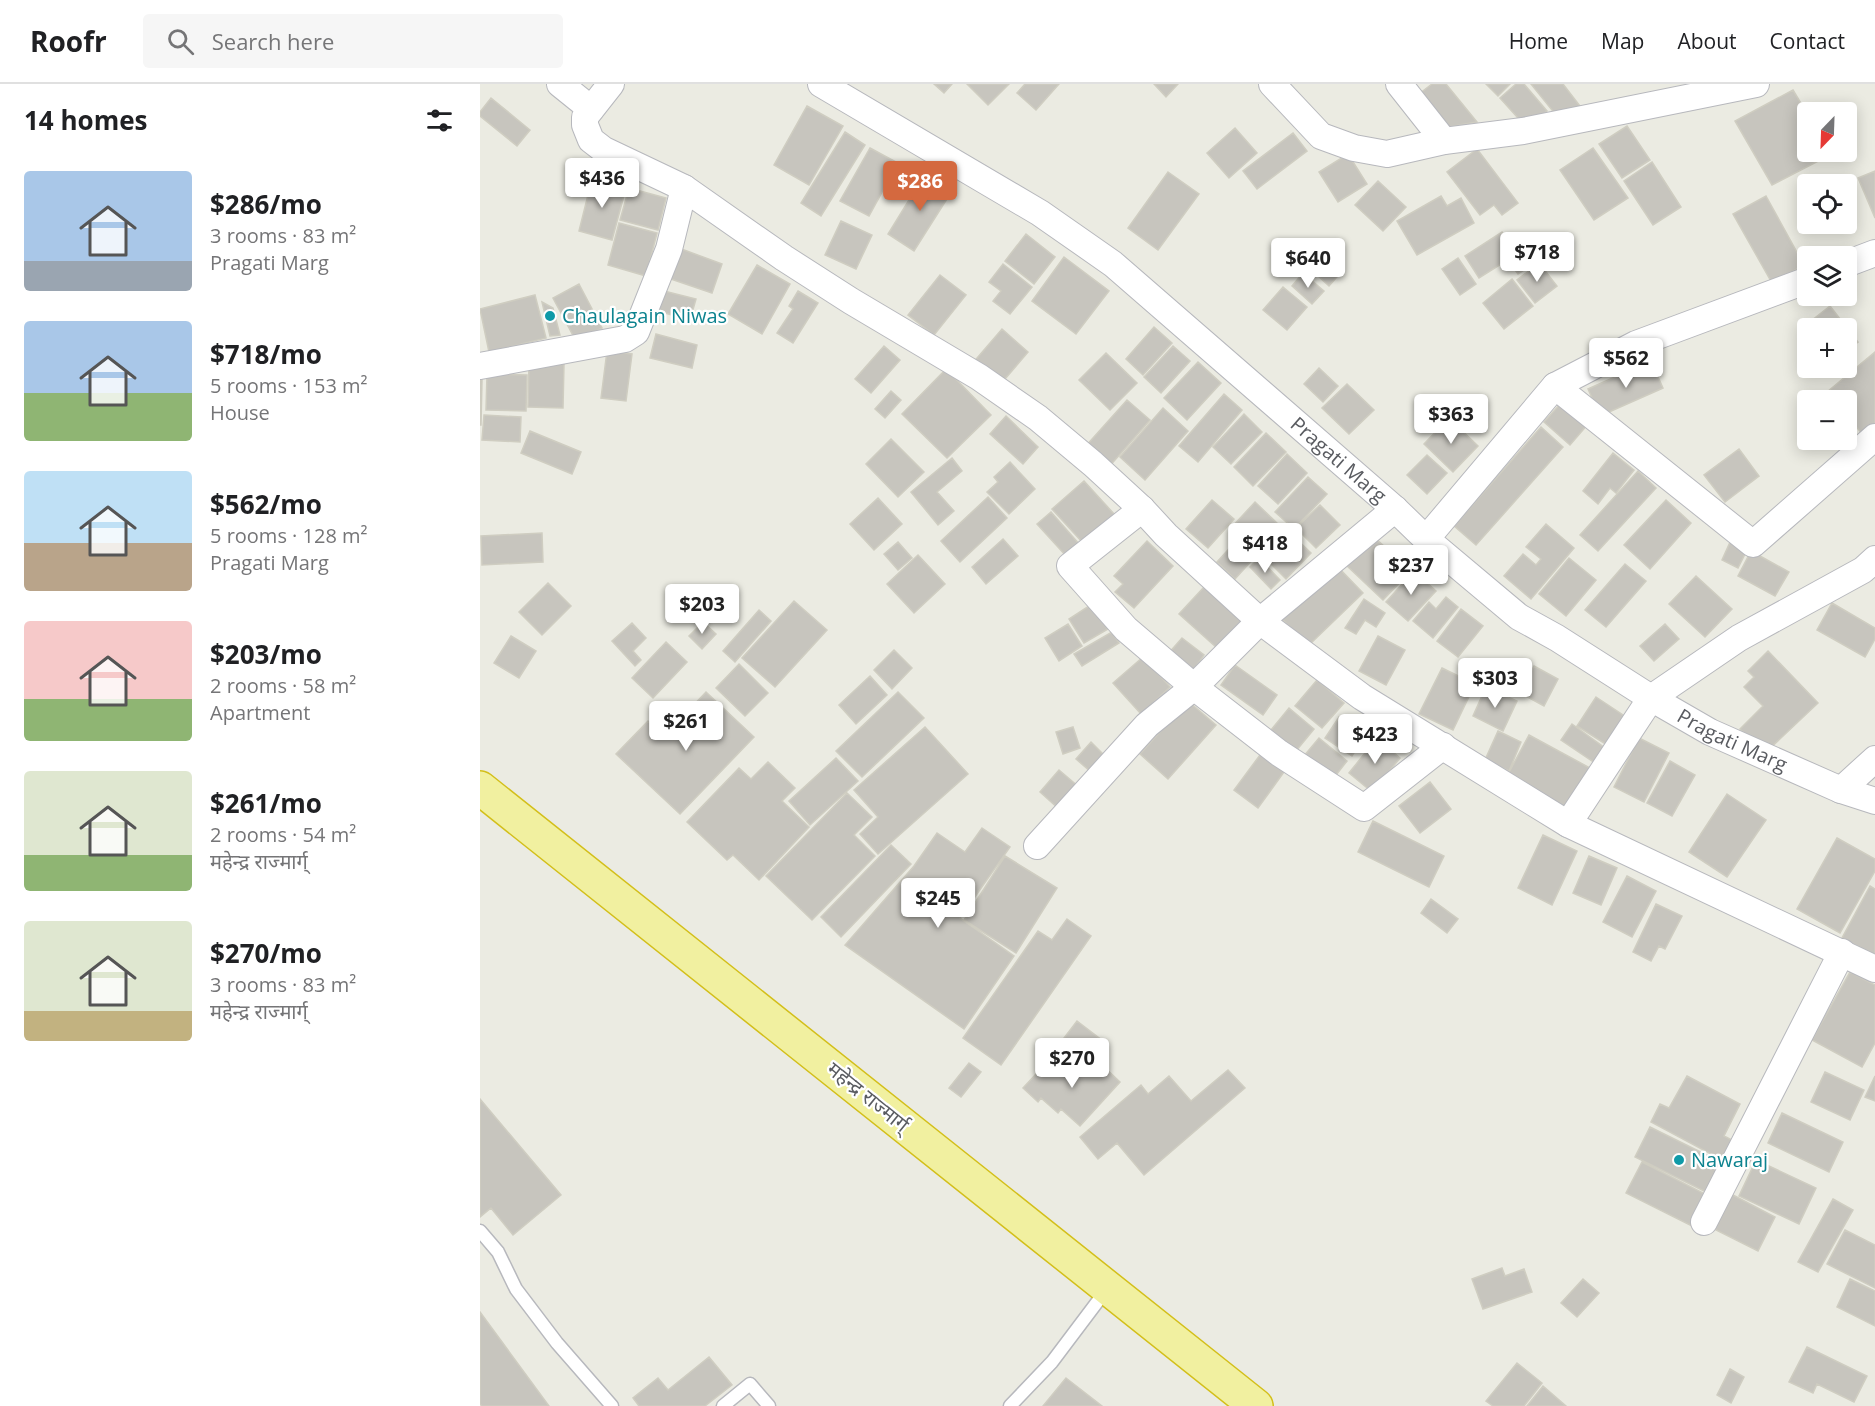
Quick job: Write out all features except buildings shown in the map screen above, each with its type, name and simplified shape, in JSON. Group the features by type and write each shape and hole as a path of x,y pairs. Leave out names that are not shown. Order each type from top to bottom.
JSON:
{"highway":[{"name":"महेन्द्र राज्मार्ग्","path":"480,788 1108,1288 1238,1400"}],"street":[{"path":"560,84 591,109"},
{"path":"611,84 585,117 585,125 591,140 604,150 684,188 794,264 851,301 979,377 1038,418 1142,509 1166,535 1260,621 1362,697 1568,824 1875,969"},
{"name":"Pragati Marg","path":"821,84 1040,213 1113,264 1395,509 1426,539 1519,617 1710,732 1841,790 1875,801"},
{"path":"1272,84 1321,136 1354,148 1387,154 1444,141 1523,131 1756,84"},
{"path":"1399,84 1444,141"},
{"path":"480,366 625,339 636,332 669,249 684,188"},
{"path":"1857,260 1875,253"},
{"path":"1426,539 1555,386 1636,344 1797,284"},
{"path":"1555,386 1753,543 1875,436"},
{"path":"1142,509 1070,566 1126,629 1194,687 1279,753 1364,808 1443,746"},
{"path":"1037,846 1147,725 1194,687 1260,621 1395,509"},
{"path":"1568,824 1652,698 1739,638 1863,570 1875,559"},
{"path":"1841,790 1875,759"},
{"path":"1704,1222 1842,952"}],"lane":[{"path":"480,1231 498,1252 516,1289 557,1343 612,1406"},
{"path":"1010,1406 1052,1362 1108,1288"},
{"path":"723,1406 750,1384 769,1406"}],"place":[{"name":"Chaulagain Niwas","path":"550,316"},
{"name":"Nawaraj","path":"1679,1160"}]}
